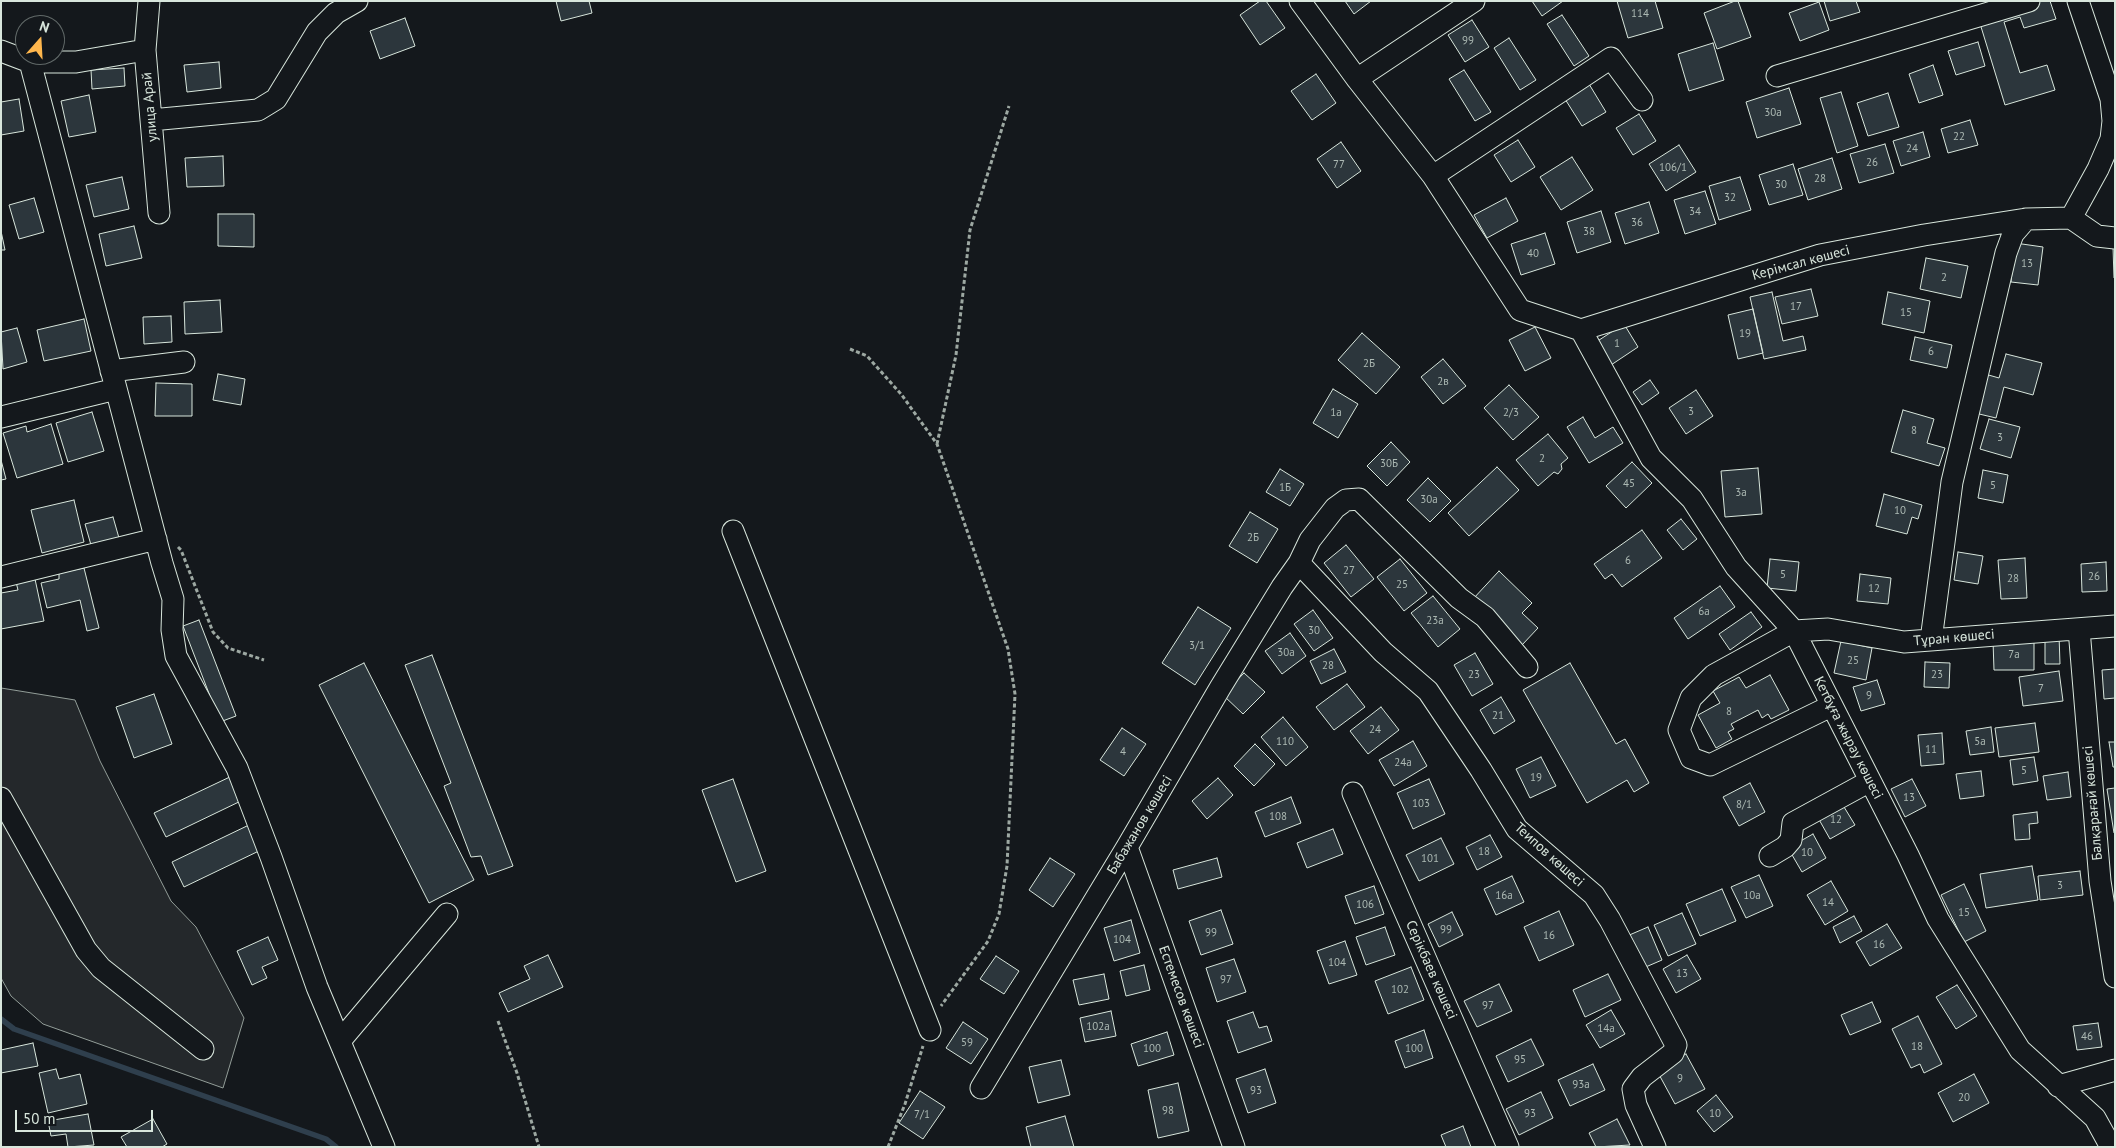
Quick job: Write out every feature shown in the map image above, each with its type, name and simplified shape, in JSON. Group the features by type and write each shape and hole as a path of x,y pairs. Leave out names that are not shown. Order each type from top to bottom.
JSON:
{"street":[{"name":"улица Арай","path":"149,1 145,50 159,213"},
{"path":"151,120 258,110 276,99 317,32 336,13 357,1"},
{"path":"1300,1 1357,79 1433,176 1520,310 1581,330"},
{"path":"1357,79 1474,1"},
{"path":"1777,76 2029,1"},
{"path":"2078,1 2112,99 2113,121 2111,139 2098,169 2071,218 2097,236 2115,238"},
{"path":"65,62 76,62 145,50"},
{"path":"1,51 15,56"},
{"path":"1433,176 1611,58 1642,100"},
{"path":"31,65 173,599 172,630 176,656 237,768 272,857 317,987 384,1147"},
{"name":"Керімсал көшесі","path":"1581,330 1820,255 1924,235 2026,219 2071,218"},
{"path":"1931,640 1952,482 2006,253 2014,234 2026,219"},
{"name":"Кетбұға жырау көшесі","path":"1581,330 1651,458 1692,499 1736,567 1794,631 1938,919 2020,1050 2095,1118 2111,1147"},
{"path":"1,417 114,380 184,362"},
{"name":"Бабажанов көшесі","path":"982,1088 1220,688 1282,587 1299,563 1310,540 1335,508 1346,500 1359,499 1459,598 1485,617 1527,667"},
{"path":"733,531 930,1030"},
{"path":"1,577 156,539"},
{"name":"Теипов көшесі","path":"1299,563 1383,652 1428,691 1481,770 1517,829 1594,895 1610,920 1676,1045 1673,1053 1642,1076 1633,1089 1636,1105 1655,1147"},
{"name":"Тұран көшесі","path":"1794,631 1828,629 1904,642 2115,626"},
{"name":"Балқарағай көшесі","path":"2078,628 2100,881 2115,977"},
{"path":"1794,631 1714,674 1691,698 1679,730 1691,758 1710,765 1831,706"},
{"path":"1770,856 1785,847 1791,840 1793,823 1870,781"},
{"name":"Серікбаев көшесі","path":"1353,793 1508,1147"},
{"path":"1,798 86,950 101,968 203,1049"},
{"name":"Естемесов көшесі","path":"1127,847 1234,1147"},
{"path":"340,1041 447,914"},
{"path":"2058,1086 2115,1070"}],"path":[{"path":"937,444 956,355 970,230 1009,106"},
{"path":"850,349 867,356 901,394 937,444 1008,649 1015,694 1006,866 999,914 988,941 943,1002 923,1045 905,1104 888,1147"},
{"path":"156,539 171,540 182,550 213,632 228,648 264,660"},
{"path":"498,1021 517,1073 539,1147"}],"shaded area":[{"path":"1,688 75,700 100,761 171,901 196,927 244,1018 223,1088 43,1024 11,996 1,978"}],"building":[{"path":"556,1 589,1 592,13 561,21"},
{"path":"1260,1 1266,1 1285,28 1260,45 1240,15"},
{"path":"1345,1 1371,1 1354,14"},
{"path":"1532,1 1563,1 1542,16"},
{"path":"1617,1 1655,1 1663,28 1628,38"},
{"path":"1738,1 1751,37 1717,49 1704,13"},
{"path":"1824,1 1856,1 1860,12 1830,21"},
{"path":"2030,1 2050,1 2056,19 2024,28 2020,17 2004,22 2020,73 2047,65 2055,90 2005,105 1978,17"},
{"path":"1819,2 1829,30 1800,41 1789,13"},
{"path":"1562,15 1589,56 1574,66 1547,24"},
{"path":"405,18 415,46 380,59 370,31"},
{"path":"1472,20 1489,47 1465,62 1448,35"},
{"path":"1509,38 1536,80 1520,90 1494,48"},
{"path":"1978,42 1985,66 1956,75 1948,51"},
{"path":"1713,43 1724,80 1689,91 1678,54"},
{"path":"219,62 221,88 187,92 184,65"},
{"path":"1933,65 1943,95 1919,103 1909,74"},
{"path":"124,68 125,86 92,89 91,70"},
{"path":"1464,70 1491,112 1475,121 1449,79"},
{"path":"1316,74 1336,103 1312,120 1291,91"},
{"path":"1589,84 1606,112 1582,126 1565,99"},
{"path":"1789,88 1801,124 1757,138 1746,102"},
{"path":"1841,92 1858,146 1837,153 1820,98"},
{"path":"1888,93 1899,127 1868,136 1857,103"},
{"path":"89,95 96,132 69,137 61,101"},
{"path":"19,99 24,131 1,135 1,102"},
{"path":"1639,114 1656,141 1633,155 1616,128"},
{"path":"1970,120 1978,145 1948,153 1941,129"},
{"path":"1923,132 1930,157 1901,166 1893,141"},
{"path":"1518,140 1535,167 1511,182 1494,155"},
{"path":"1341,142 1361,171 1337,188 1317,159"},
{"path":"1885,144 1894,173 1859,183 1850,154"},
{"path":"1679,145 1696,172 1666,191 1649,164"},
{"path":"223,156 224,186 187,187 185,158"},
{"path":"1572,157 1593,190 1561,210 1540,177"},
{"path":"1832,158 1842,189 1808,200 1798,169"},
{"path":"1793,164 1803,195 1769,205 1759,175"},
{"path":"122,177 129,209 94,217 86,185"},
{"path":"1740,177 1751,210 1719,220 1709,186"},
{"path":"1705,191 1716,224 1685,234 1674,200"},
{"path":"34,198 44,232 19,239 9,205"},
{"path":"1506,198 1518,221 1487,238 1474,215"},
{"path":"1649,202 1659,233 1625,244 1615,213"},
{"path":"1601,211 1611,242 1577,253 1567,222"},
{"path":"218,214 254,214 254,247 218,246"},
{"path":"134,226 142,258 106,266 99,234"},
{"path":"1,231 5,250 1,250"},
{"path":"1545,233 1555,264 1521,275 1511,244"},
{"path":"2015,243 2043,247 2038,285 2011,282"},
{"path":"2113,247 2115,247 2115,278 2114,278"},
{"path":"1926,258 1968,266 1961,298 1920,289"},
{"path":"1811,289 1818,316 1782,324 1775,297"},
{"path":"1772,292 1783,341 1803,336 1806,350 1764,359 1750,297"},
{"path":"1888,292 1930,301 1924,333 1882,324"},
{"path":"220,300 222,332 185,334 184,302"},
{"path":"1753,309 1763,353 1738,359 1728,315"},
{"path":"171,316 172,342 144,344 143,317"},
{"path":"84,319 91,351 44,361 37,330"},
{"path":"1624,324 1638,347 1611,365 1596,342"},
{"path":"1535,327 1551,358 1525,371 1509,340"},
{"path":"17,328 27,362 3,369 1,332"},
{"path":"1362,333 1400,367 1376,394 1338,360"},
{"path":"1915,337 1952,345 1947,368 1910,360"},
{"path":"2006,354 2042,363 2033,395 2004,387 1996,418 1975,413 1985,374 1999,378"},
{"path":"1443,359 1466,386 1443,404 1421,377"},
{"path":"218,374 245,379 241,405 213,400"},
{"path":"1650,380 1659,393 1642,405 1633,392"},
{"path":"156,383 192,384 192,416 155,416"},
{"path":"1509,385 1539,417 1513,440 1484,408"},
{"path":"1333,389 1358,404 1338,438 1313,423"},
{"path":"1696,390 1713,416 1686,434 1669,408"},
{"path":"1903,410 1934,419 1927,443 1945,448 1939,466 1891,452"},
{"path":"92,412 104,451 68,462 56,423"},
{"path":"1583,417 1595,438 1613,427 1623,443 1589,463 1567,427"},
{"path":"1989,419 2020,427 2011,458 1980,449"},
{"path":"51,424 63,464 17,478 3,433 26,426 27,432"},
{"path":"1548,434 1568,458 1561,464 1562,469 1558,474 1554,472 1538,486 1516,460"},
{"path":"1391,442 1410,462 1387,486 1367,466"},
{"path":"1,460 6,479 1,480"},
{"path":"1632,462 1652,483 1626,508 1606,486"},
{"path":"1497,467 1519,490 1469,536 1448,513"},
{"path":"1758,468 1762,514 1725,517 1721,471"},
{"path":"1280,469 1304,484 1290,506 1266,492"},
{"path":"1983,470 2008,475 2003,503 1978,498"},
{"path":"1428,478 1451,501 1430,522 1407,500"},
{"path":"1884,494 1922,505 1918,519 1912,517 1907,534 1876,526"},
{"path":"74,500 84,542 42,553 31,510"},
{"path":"1250,512 1278,529 1257,563 1229,546"},
{"path":"113,517 119,538 91,545 85,524"},
{"path":"1681,519 1697,539 1683,550 1667,530"},
{"path":"1642,530 1662,558 1622,587 1612,574 1605,579 1594,564"},
{"path":"1346,545 1374,579 1351,597 1324,563"},
{"path":"1958,552 1983,556 1978,584 1954,580"},
{"path":"2025,558 2027,598 2001,599 1998,560"},
{"path":"1400,559 1427,593 1404,611 1377,577"},
{"path":"1770,559 1799,562 1796,591 1767,588"},
{"path":"2106,562 2107,591 2082,592 2081,564"},
{"path":"84,568 99,628 87,631 80,600 47,608 41,583 59,579 59,573"},
{"path":"1499,571 1532,603 1522,613 1538,628 1522,645 1473,599"},
{"path":"1860,574 1891,578 1888,604 1857,601"},
{"path":"35,579 44,621 1,629 1,593 18,590 16,582"},
{"path":"1720,586 1735,607 1688,639 1674,618"},
{"path":"1433,596 1460,629 1438,647 1411,613"},
{"path":"1198,607 1231,628 1195,685 1162,663"},
{"path":"1313,610 1333,638 1314,651 1294,624"},
{"path":"1751,612 1762,627 1730,650 1719,634"},
{"path":"199,620 236,716 220,722 183,626"},
{"path":"1290,633 1306,656 1282,674 1265,651"},
{"path":"2045,635 2059,635 2060,664 2045,664"},
{"path":"1841,641 1872,648 1866,680 1834,673"},
{"path":"1993,641 2034,641 2034,670 1994,670"},
{"path":"1334,649 1346,672 1321,684 1310,661"},
{"path":"1475,653 1493,684 1472,696 1454,665"},
{"path":"432,655 513,866 488,875 481,856 471,857 444,786 451,783 405,665"},
{"path":"1925,662 1950,663 1949,688 1924,687"},
{"path":"364,663 474,880 429,903 319,685"},
{"path":"1570,663 1616,744 1625,739 1649,783 1634,792 1627,780 1587,803 1523,690"},
{"path":"2115,669 2115,698 2104,699 2102,670"},
{"path":"2059,671 2063,701 2023,706 2019,677"},
{"path":"1244,673 1265,692 1243,714 1223,695"},
{"path":"1770,675 1789,710 1771,719 1768,714 1762,718 1758,710 1731,724 1734,729 1728,732 1732,739 1716,748 1698,715 1720,703 1713,691 1739,677 1746,688"},
{"path":"1877,680 1885,704 1861,711 1853,687"},
{"path":"1347,684 1365,707 1334,730 1316,707"},
{"path":"154,694 172,744 134,758 116,707"},
{"path":"1501,697 1515,721 1494,734 1480,710"},
{"path":"1381,707 1399,730 1368,754 1350,731"},
{"path":"1283,717 1308,747 1286,766 1261,737"},
{"path":"2035,723 2039,752 1999,757 1995,728"},
{"path":"1991,727 1994,752 1970,755 1966,731"},
{"path":"1122,728 1146,744 1124,776 1100,760"},
{"path":"1942,733 1944,764 1921,766 1918,735"},
{"path":"1413,741 1427,766 1394,786 1379,760"},
{"path":"2109,742 2115,742 2115,767 2113,767"},
{"path":"1255,744 1275,764 1254,786 1234,766"},
{"path":"1541,757 1556,786 1530,798 1516,769"},
{"path":"2034,757 2038,781 2013,785 2010,760"},
{"path":"1981,771 1984,796 1960,799 1956,774"},
{"path":"2068,772 2071,797 2047,800 2043,776"},
{"path":"234,775 245,799 166,837 154,813"},
{"path":"1218,778 1233,795 1207,819 1192,801"},
{"path":"733,779 766,871 736,882 702,790"},
{"path":"1429,779 1445,814 1413,829 1397,793"},
{"path":"1912,779 1926,806 1905,817 1891,789"},
{"path":"1750,783 1765,812 1739,826 1723,797"},
{"path":"2115,788 2115,832 2114,833 2107,789"},
{"path":"1291,797 1301,823 1265,837 1255,812"},
{"path":"1841,802 1855,825 1830,839 1817,816"},
{"path":"2037,812 2038,823 2029,824 2030,839 2015,840 2013,815"},
{"path":"251,824 263,849 184,887 172,862"},
{"path":"1333,829 1343,854 1307,868 1297,843"},
{"path":"1813,834 1826,858 1802,872 1788,848"},
{"path":"1490,835 1502,857 1477,870 1466,847"},
{"path":"1441,838 1454,864 1419,881 1406,855"},
{"path":"1050,858 1075,874 1053,907 1029,890"},
{"path":"1217,858 1222,877 1178,889 1173,870"},
{"path":"2032,866 2038,900 1986,908 1980,874"},
{"path":"2080,871 2083,895 2040,900 2038,876"},
{"path":"1759,875 1773,906 1746,918 1731,887"},
{"path":"1512,876 1524,902 1496,915 1484,889"},
{"path":"1831,881 1848,911 1825,925 1807,895"},
{"path":"1964,884 1986,931 1964,942 1941,895"},
{"path":"1374,886 1384,914 1355,924 1345,896"},
{"path":"1722,889 1736,921 1700,936 1686,904"},
{"path":"1221,910 1233,944 1201,955 1189,921"},
{"path":"1559,911 1574,945 1539,961 1524,927"},
{"path":"1452,912 1463,935 1439,947 1428,924"},
{"path":"1682,913 1696,944 1668,956 1654,925"},
{"path":"1854,916 1862,931 1840,943 1833,927"},
{"path":"1131,920 1140,953 1114,961 1104,928"},
{"path":"1887,924 1902,948 1870,966 1856,942"},
{"path":"1385,927 1395,955 1366,965 1356,937"},
{"path":"1648,927 1662,960 1641,969 1627,936"},
{"path":"268,937 278,960 262,967 267,978 252,985 237,951"},
{"path":"1345,941 1357,975 1329,984 1317,951"},
{"path":"548,955 563,987 508,1012 499,993 530,979 524,966"},
{"path":"1687,955 1701,979 1676,993 1663,969"},
{"path":"996,956 1019,971 1004,994 980,979"},
{"path":"1234,959 1246,992 1217,1002 1206,968"},
{"path":"1144,965 1150,990 1126,996 1120,971"},
{"path":"1411,967 1424,1000 1388,1014 1375,981"},
{"path":"1104,974 1109,999 1079,1005 1073,980"},
{"path":"1608,974 1621,1000 1585,1017 1573,990"},
{"path":"1499,984 1512,1011 1477,1027 1464,1001"},
{"path":"1957,985 1977,1016 1956,1029 1936,997"},
{"path":"1872,1002 1881,1022 1850,1035 1841,1015"},
{"path":"1611,1010 1625,1034 1600,1048 1586,1025"},
{"path":"1111,1011 1116,1036 1085,1042 1080,1018"},
{"path":"1253,1012 1259,1028 1267,1026 1272,1041 1238,1053 1227,1021"},
{"path":"1918,1016 1942,1064 1924,1073 1920,1064 1911,1068 1892,1029"},
{"path":"963,1022 988,1039 971,1064 946,1048"},
{"path":"2098,1023 2102,1047 2077,1050 2073,1026"},
{"path":"1424,1030 1433,1058 1405,1068 1395,1041"},
{"path":"1167,1032 1174,1055 1138,1066 1131,1044"},
{"path":"1531,1039 1544,1065 1508,1082 1496,1056"},
{"path":"33,1043 38,1066 1,1073 1,1050"},
{"path":"1686,1054 1705,1089 1675,1104 1656,1069"},
{"path":"1061,1060 1070,1095 1038,1103 1029,1067"},
{"path":"1593,1064 1605,1090 1570,1106 1558,1080"},
{"path":"56,1069 59,1079 80,1074 87,1104 48,1113 39,1073"},
{"path":"1265,1069 1276,1103 1248,1113 1236,1079"},
{"path":"1974,1074 1989,1103 1953,1122 1938,1093"},
{"path":"1178,1083 1189,1131 1158,1138 1148,1090"},
{"path":"920,1091 945,1107 923,1139 899,1123"},
{"path":"1541,1092 1553,1118 1519,1135 1506,1109"},
{"path":"1716,1095 1733,1117 1714,1132 1697,1111"},
{"path":"88,1114 94,1145 68,1147 66,1134 51,1136 48,1121"},
{"path":"1065,1116 1074,1147 1031,1147 1026,1127"},
{"path":"153,1119 167,1144 162,1147 127,1147 121,1137"},
{"path":"1617,1119 1630,1145 1596,1147 1589,1133"},
{"path":"1463,1126 1471,1147 1446,1147 1441,1135"}],"waterway":[{"path":"1,1019 14,1029 326,1139 336,1147"}]}
